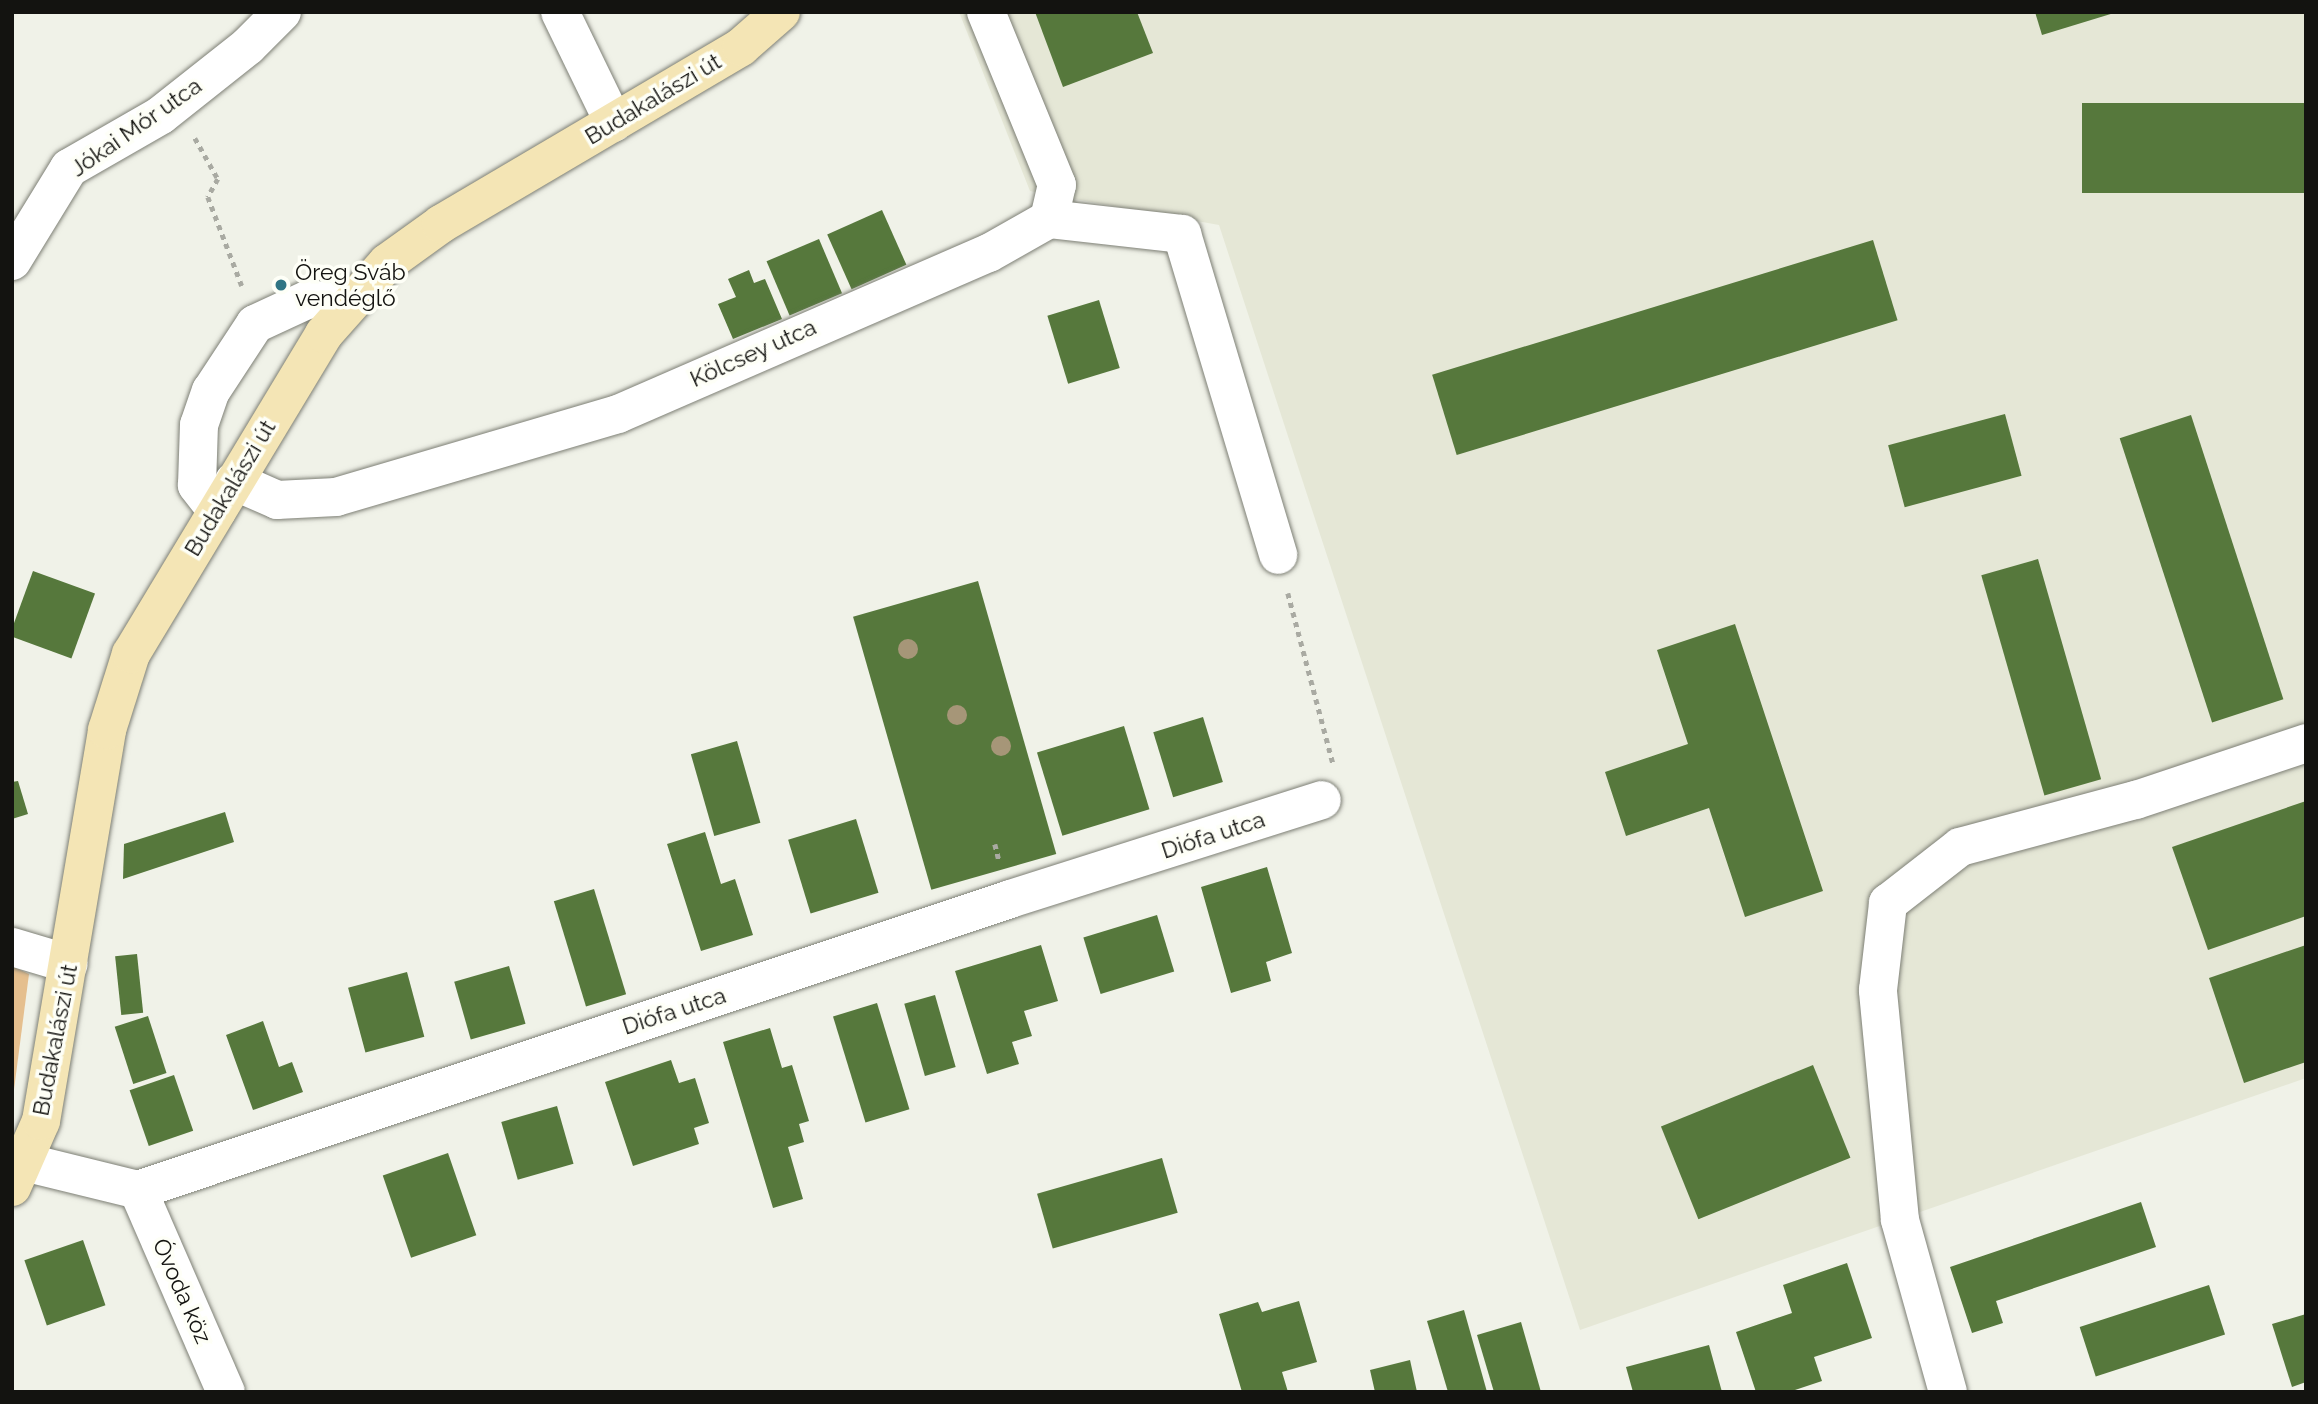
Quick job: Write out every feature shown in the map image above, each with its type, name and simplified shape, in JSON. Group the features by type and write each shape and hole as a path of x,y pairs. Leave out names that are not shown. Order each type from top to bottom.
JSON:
{"main road":[{"name":"Budakalászi út","path":"18,1174 41,1121 107,730 131,654 225,496 347,304 387,262 441,224 741,47 781,12"}],"street":[{"name":"Jókai Mór utca","path":"12,261 69,168 176,103 248,46 282,12"},
{"path":"560,12 614,123"},
{"path":"986,12 1057,185 1049,219 1182,234 1278,555"},
{"name":"Kölcsey utca","path":"225,496 277,500 336,497 618,414 817,324 989,253 1049,219"},
{"path":"225,496 197,485 199,425 211,391 255,324 309,299 347,304"},
{"path":"1948,1392 1900,1220 1878,990 1888,903 1960,847 2136,800 2306,743"},
{"name":"Diófa utca","path":"138,1190 996,903 1322,800"},
{"path":"12,947 69,964"},
{"path":"18,1174 138,1190"},
{"name":"Óvoda köz","path":"138,1190 226,1392"}],"path":[{"path":"176,103 218,179 208,197 255,324"},
{"path":"1278,555 1340,788 1322,800"}],"shaded area":[{"path":"959,12 2306,12 2306,1078 1580,1330 1219,225 1030,191"},
{"path":"12,966 29,974 12,1105"}],"building":[{"path":"1035,12 1137,12 1153,53 1063,87"},
{"path":"2035,12 2114,12 2114,13 2042,35"},
{"path":"2082,103 2306,103 2306,193 2082,193"},
{"path":"882,210 906,265 852,289 827,234"},
{"path":"819,239 842,293 790,316 767,261"},
{"path":"1873,240 1898,320 1457,455 1432,375"},
{"path":"749,270 754,283 765,279 782,319 733,339 718,304 736,297 728,279"},
{"path":"1099,300 1120,368 1068,384 1047,316"},
{"path":"2005,414 2022,476 1905,507 1888,445"},
{"path":"2191,415 2283,699 2212,723 2120,438"},
{"path":"2038,559 2101,779 2044,795 1981,575"},
{"path":"33,571 95,594 71,658 12,637 12,629"},
{"path":"978,581 1056,854 931,890 853,617"},
{"path":"1735,624 1823,891 1745,917 1709,808 1626,836 1605,772 1688,744 1657,650"},
{"path":"1203,717 1223,782 1173,797 1153,732"},
{"path":"1124,726 1149,809 1062,836 1037,753"},
{"path":"737,741 760,823 714,836 691,754"},
{"path":"18,781 28,814 12,819 12,782"},
{"path":"2306,801 2306,916 2208,950 2172,847"},
{"path":"225,812 234,842 123,879 124,844"},
{"path":"856,819 879,893 811,913 788,840"},
{"path":"705,832 721,884 735,879 753,935 701,951 667,844"},
{"path":"1267,867 1292,953 1266,962 1271,981 1231,993 1201,887"},
{"path":"594,889 626,994 586,1006 554,901"},
{"path":"1157,915 1174,971 1101,994 1083,938"},
{"path":"1041,945 1058,1001 1024,1011 1032,1036 1012,1042 1019,1064 987,1074 955,971"},
{"path":"2306,945 2306,1062 2244,1083 2209,978"},
{"path":"137,954 143,1013 121,1015 115,956"},
{"path":"509,966 526,1024 471,1039 454,982"},
{"path":"407,972 424,1037 365,1053 348,988"},
{"path":"935,995 956,1067 925,1076 904,1004"},
{"path":"877,1003 909,1109 865,1123 833,1016"},
{"path":"148,1016 167,1073 133,1084 115,1027"},
{"path":"263,1021 279,1067 292,1062 303,1092 253,1110 226,1035"},
{"path":"770,1028 782,1068 792,1065 809,1121 799,1124 804,1142 788,1147 803,1199 773,1208 723,1042"},
{"path":"671,1060 679,1083 695,1078 709,1123 694,1128 699,1144 633,1166 605,1082"},
{"path":"1813,1065 1850,1158 1698,1219 1661,1126"},
{"path":"174,1075 193,1131 149,1146 130,1090"},
{"path":"557,1106 574,1164 518,1180 501,1122"},
{"path":"448,1153 476,1235 411,1258 383,1175"},
{"path":"1162,1158 1178,1213 1053,1249 1037,1194"},
{"path":"2141,1202 2156,1247 1996,1301 2003,1323 1972,1333 1950,1267"},
{"path":"83,1240 105,1305 47,1325 24,1260"},
{"path":"1847,1263 1872,1338 1814,1357 1822,1381 1789,1392 1756,1392 1736,1332 1792,1313 1783,1285"},
{"path":"2209,1285 2225,1334 2096,1376 2080,1327"},
{"path":"1299,1301 1317,1362 1282,1372 1288,1392 1242,1392 1219,1314 1258,1302 1262,1312"},
{"path":"1464,1310 1487,1392 1448,1392 1427,1321"},
{"path":"2306,1314 2306,1382 2292,1387 2272,1324"},
{"path":"1521,1322 1541,1392 1494,1392 1477,1335"},
{"path":"1709,1345 1722,1392 1633,1392 1626,1367"},
{"path":"1410,1360 1417,1392 1375,1392 1370,1370"}],"place":[{"name":"Öreg Sváb vendéglő","path":"281,285"}]}
